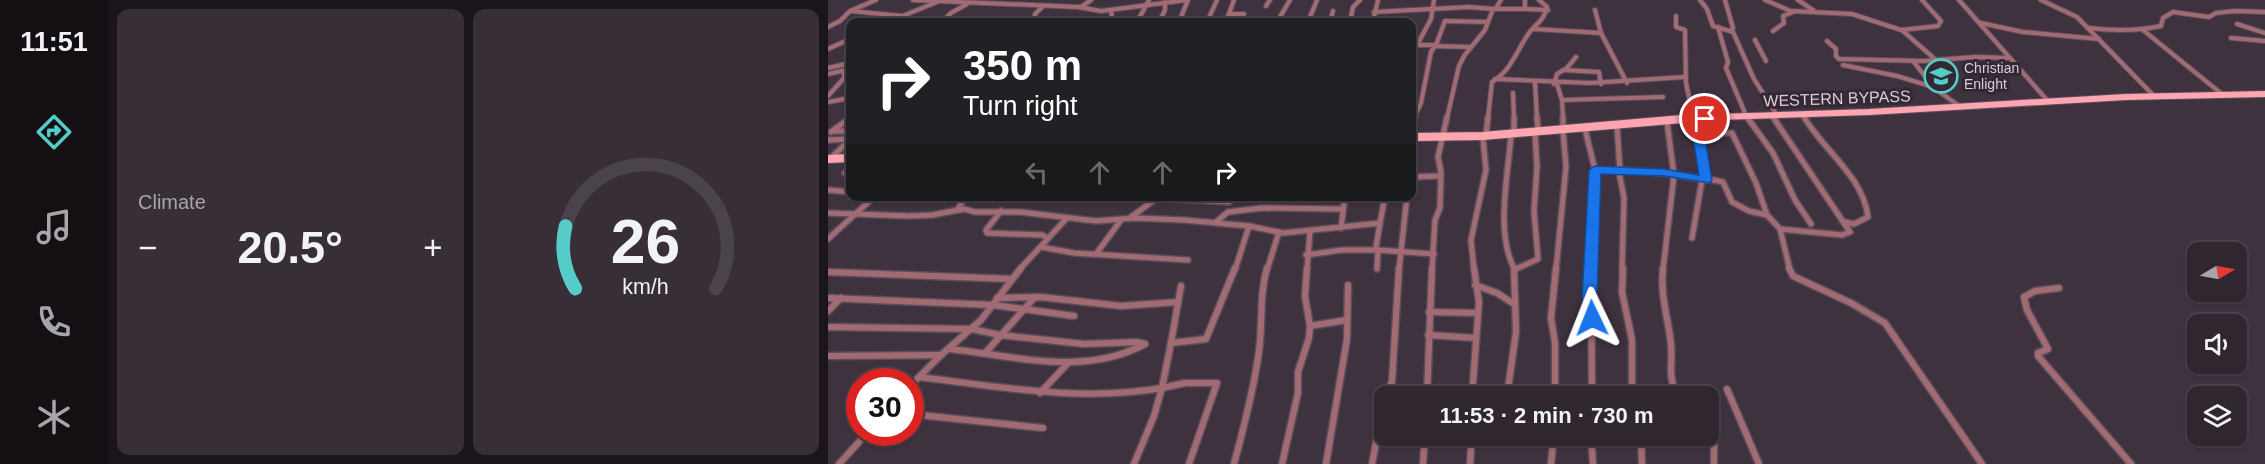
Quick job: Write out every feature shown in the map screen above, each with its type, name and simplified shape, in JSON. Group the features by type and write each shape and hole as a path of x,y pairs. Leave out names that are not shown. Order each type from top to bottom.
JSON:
{"main road":[{"name":"WESTERN BYPASS","path":"1416,137 1485,136 1705,117 1869,112 2047,100 2265,94"},
{"path":"830,158 846,158"}],"street":[{"path":"828,27 840,21 850,11 876,0"},
{"path":"913,0 968,4 1070,6 1088,10 1111,10 1187,0 1180,18"},
{"path":"1010,5 1018,0"},
{"path":"1035,18 1035,14 1054,0"},
{"path":"1070,6 1075,0"},
{"path":"1081,7 1091,0"},
{"path":"1139,18 1149,0"},
{"path":"1209,18 1217,0"},
{"path":"1228,18 1234,0"},
{"path":"1266,6 1269,0"},
{"path":"1279,18 1290,0"},
{"path":"1310,18 1317,0"},
{"path":"1351,18 1353,7 1359,0"},
{"path":"1378,0 1374,15 1452,8 1548,8"},
{"path":"1434,0 1432,22 1417,45 1470,48"},
{"path":"1427,386 1435,220 1440,208 1438,157 1459,66 1485,30 1501,0"},
{"path":"1525,0 1525,9"},
{"path":"1539,0 1548,8"},
{"path":"1473,386 1479,302 1471,240 1486,170 1484,136 1489,91 1492,82 1513,62 1528,34 1541,22 1550,0"},
{"path":"1700,0 1707,9 1713,26 1731,31"},
{"path":"1725,0 1733,28 1731,31 1754,79 1773,114 1850,232 1848,234 1780,229"},
{"path":"1765,0 1791,10 1861,16 1883,26 1903,31 1938,26 1941,23 1922,0"},
{"path":"1798,0 1814,11"},
{"path":"1959,0 2047,100"},
{"path":"2041,0 2070,12 2089,28 2154,96"},
{"path":"897,18 941,1"},
{"path":"1125,7 1130,1"},
{"path":"1452,8 1454,1"},
{"path":"1161,18 1165,10 1165,2"},
{"path":"946,18 968,4"},
{"path":"1111,10 1112,18"},
{"path":"1595,10 1601,33 1627,83"},
{"path":"1773,31 1784,23 1782,18 1793,13 1791,10"},
{"path":"850,11 902,16"},
{"path":"1331,18 1333,11"},
{"path":"2089,28 2112,32 2143,30 2161,26 2163,18 2173,12 2209,17 2216,13 2235,11 2265,12"},
{"path":"1231,14 1244,14"},
{"path":"1676,16 1676,27 1684,30 1685,77 1693,116"},
{"path":"1416,114 1421,103 1431,52 1445,21 1488,21"},
{"path":"1979,23 1997,28 2099,39"},
{"path":"2237,24 2265,33"},
{"path":"1718,27 1728,62 1726,68 1746,115 1773,153 1795,200 1811,224"},
{"path":"1534,28 1601,33"},
{"path":"2143,30 2223,95"},
{"path":"1903,31 1936,60"},
{"path":"2231,38 2265,41"},
{"path":"1755,40 1766,61"},
{"path":"828,49 846,41"},
{"path":"1827,41 1836,49 1836,57 1839,59 1913,61 1975,57 2010,58"},
{"path":"1555,386 1555,343 1551,318 1566,167 1562,100 1555,84 1557,74 1576,57"},
{"path":"1913,61 1933,87 1959,106"},
{"path":"828,68 846,64"},
{"path":"1843,65 1897,76 1933,87"},
{"path":"1563,70 1599,72 1601,84"},
{"path":"828,74 844,71 844,78 828,96"},
{"path":"1496,79 1555,84 1601,84 1685,77"},
{"path":"1516,269 1538,259 1534,211 1537,166 1535,83"},
{"path":"1508,386 1516,332 1514,304 1516,269 1511,263 1506,224 1506,180 1513,134 1513,93"},
{"path":"1562,100 1663,97"},
{"path":"828,102 846,99"},
{"path":"1803,116 1850,176 1869,206 1868,218 1854,224 1843,221"},
{"path":"1692,238 1704,180 1700,144 1705,119"},
{"path":"829,132 846,121"},
{"path":"1667,122 1674,175 1662,278 1662,299 1671,345 1670,379 1673,386"},
{"path":"1617,126 1618,168 1624,198 1622,292 1632,340 1632,386"},
{"path":"1585,129 1595,170 1590,298 1593,338 1592,386"},
{"path":"829,132 846,131"},
{"path":"1702,132 1732,133 1756,183 1767,215 1780,229 1787,265 1793,276 1851,303 1885,323 1982,464"},
{"path":"828,140 846,139"},
{"path":"830,158 846,143"},
{"path":"1595,170 1664,172 1723,182 1732,202 1749,211 1767,215"},
{"path":"1416,177 1440,176"},
{"path":"828,190 846,192"},
{"path":"828,239 869,201"},
{"path":"957,210 963,201"},
{"path":"1130,219 1153,201"},
{"path":"1215,201 1229,202"},
{"path":"1341,228 1344,201"},
{"path":"1377,269 1378,250 1376,247 1384,201"},
{"path":"1390,386 1400,252 1406,201"},
{"path":"1215,223 1228,212 1262,208 1342,208"},
{"path":"828,213 932,215 957,210 1001,211 1096,221 1130,219 1215,223 1279,232 1380,223"},
{"path":"1001,211 986,230 987,232 1042,235 1048,238"},
{"path":"924,372 972,329 1011,279 1065,219"},
{"path":"1096,254 1121,220"},
{"path":"1171,343 1206,339 1226,294 1249,226"},
{"path":"1282,464 1298,393 1298,372 1309,338 1310,326 1305,296 1306,255 1310,231"},
{"path":"1234,464 1248,413 1259,353 1262,327 1261,289 1279,232"},
{"path":"1041,247 1096,254 1188,260"},
{"path":"1306,255 1342,250 1434,254"},
{"path":"828,272 1011,279"},
{"path":"1326,464 1347,339 1348,285"},
{"path":"1475,285 1497,293 1514,304"},
{"path":"1134,464 1154,416 1162,388 1182,286"},
{"path":"2059,288 2035,291 2024,297 2026,306 2044,337 2048,349 2038,353 2038,356 2131,464"},
{"path":"997,298 1022,296 1121,306 1178,302"},
{"path":"828,298 993,305 1074,316"},
{"path":"828,311 841,298"},
{"path":"986,352 1034,298"},
{"path":"1429,312 1478,313"},
{"path":"1310,326 1347,320"},
{"path":"828,327 972,329 1000,335 1084,344 1137,342 1145,344 1123,356 1069,362 950,349"},
{"path":"1428,335 1476,338"},
{"path":"829,357 941,355"},
{"path":"1040,393 1069,362"},
{"path":"924,378 1040,393 1107,394 1162,388 1185,382 1217,383 1189,464"},
{"path":"1727,389 1759,464"},
{"path":"924,415 1043,428"},
{"path":"839,464 855,446"},
{"path":"1372,464 1376,446"},
{"path":"1423,464 1424,446"},
{"path":"1470,464 1471,446"},
{"path":"1551,464 1553,446"},
{"path":"1592,446 1593,464"},
{"path":"1641,446 1642,464"},
{"path":"1714,446 1714,464"}],"place":[{"name":"Christian Enlight","path":"1941,76"}],"route":[{"path":"1592,318 1590,298 1595,170 1664,172 1706,180 1700,144 1705,119"}]}
